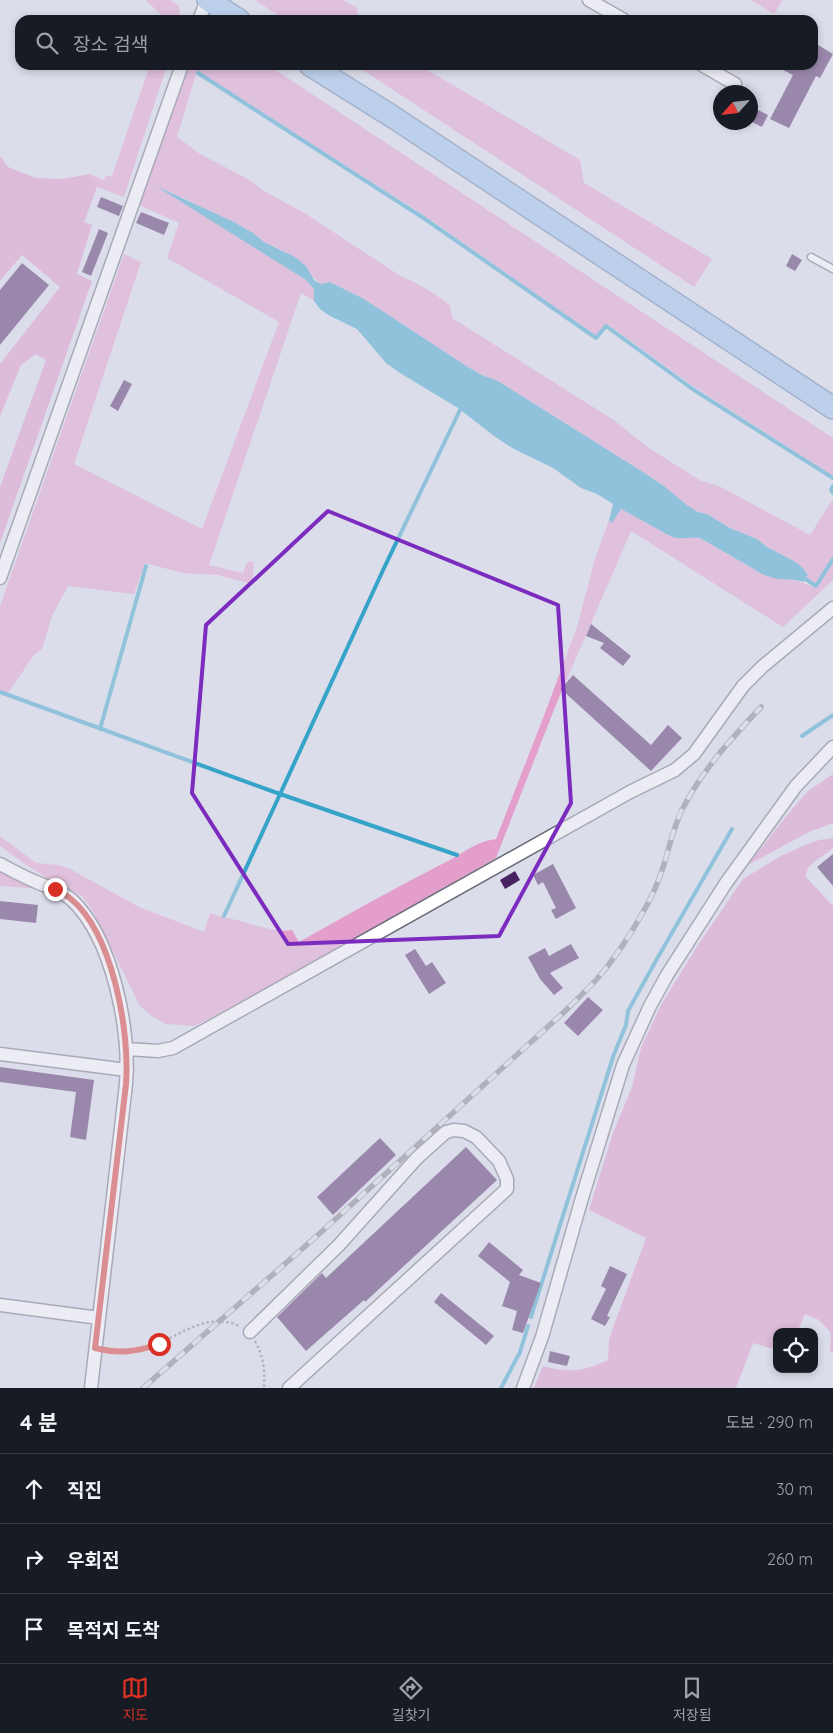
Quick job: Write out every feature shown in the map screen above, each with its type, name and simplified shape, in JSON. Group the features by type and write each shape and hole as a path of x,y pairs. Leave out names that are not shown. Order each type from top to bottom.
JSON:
{"highway":[{"path":"207,0 231,15"},
{"path":"318,70 833,408"}],"street":[{"path":"200,15 207,0"},
{"path":"589,0 615,15"},
{"path":"1,568 180,70"},
{"path":"711,70 735,84"},
{"path":"127,1049 158,1050 173,1048 630,792 675,770 694,754 743,686 762,667 833,608"},
{"path":"523,1388 542,1337 623,1065 642,1023 666,975 726,883 787,798 833,747"},
{"path":"0,864 16,873 55,889 71,900 84,915 102,946 123,1020 127,1049 127,1070 91,1388"},
{"path":"0,1054 127,1070"},
{"path":"250,1332 339,1245 416,1158 446,1132 454,1130 464,1131 476,1136 499,1161 507,1179 507,1189 289,1388"},
{"path":"0,1305 99,1318"}],"lane":[{"path":"811,257 833,269"}],"path":[{"path":"95,1348 114,1352 148,1348 187,1328 206,1323 233,1323 250,1332 262,1353 264,1388"}],"highlighted area":[{"path":"328,511 558,605 571,803 499,936 288,944 192,793 206,625"}],"shaded area":[{"path":"145,0 170,0 179,6 180,15 160,14"},
{"path":"255,0 343,0 357,8 358,15 278,15"},
{"path":"751,0 783,0 774,14"},
{"path":"148,70 165,70 124,197 97,187 90,174 104,180 106,176 112,176"},
{"path":"186,70 276,70 833,438 833,476 693,386 607,324 595,335 425,216 197,71 177,137 200,154 246,178 264,191 306,214 402,277 433,293 450,305 452,318 612,419 649,448 701,481 719,486 810,535 833,499 833,556 816,584 805,577 808,574 794,561 767,547 757,539 730,528 707,514 687,506 664,486 643,472 498,381 468,367 364,299 330,282 321,284 280,249 264,242 234,222 161,188 306,280 314,289 314,301 301,293 209,565 243,573 246,564 250,561 254,563 252,584 218,575 183,573 145,563 134,594 68,586 52,616 42,649 34,655 8,693 0,690 0,606 124,254 141,262 74,464 202,529 279,322 167,258 179,223 139,205"},
{"path":"363,70 427,70 580,160 584,183 712,259 694,287"},
{"path":"0,156 8,167 36,178 62,179 90,174 97,187 84,222 92,225 77,274 92,281 0,543 0,487 46,360 36,354 21,365 0,416 0,364 60,287 22,255 0,281"},
{"path":"621,509 672,537 700,538 764,575 796,580 816,588 833,561 833,580 783,627 631,531 557,702 496,858 265,989 195,1026 166,1024 153,1017 140,1006 93,911 82,896 58,885 0,846 0,836 36,863 59,865 70,869 139,907 204,932 210,913 271,929 292,930 299,942 475,846 496,839 578,624 594,562 609,520 612,522"},
{"path":"833,774 833,823 809,832 748,865 808,791"},
{"path":"833,838 833,848 809,866 805,876 833,906 833,1353 830,1351 831,1333 819,1320 805,1314 799,1328 773,1328 773,1349 753,1343 736,1388 534,1388 543,1366 561,1370 576,1370 591,1367 608,1360 609,1339 646,1238 589,1210 613,1133 632,1087 641,1048 661,1005 698,945 743,879 779,857 819,840"},
{"path":"0,868 59,890 0,886"}],"water":[{"path":"156,186 234,222 264,242 295,257 306,266 314,280 321,284 330,282 364,299 468,367 498,381 643,472 688,506 698,512 707,514 730,528 757,539 767,547 794,561 808,575 804,578 804,582 777,579 764,575 700,538 672,537 621,509 612,523 609,520 613,504 597,494 581,488 553,468 512,448 458,408 400,373 386,363 357,329 320,309 314,301 314,289 306,280"}],"building":[{"path":"818,45 833,54 820,78 816,76 789,128 770,119 793,75 783,70 818,70"},
{"path":"758,110 768,115 762,127 758,125"},
{"path":"101,197 123,206 119,216 97,207"},
{"path":"141,212 169,223 164,235 136,223"},
{"path":"99,229 108,233 91,276 82,272"},
{"path":"792,254 802,260 795,271 786,266"},
{"path":"22,263 49,285 0,345 0,290"},
{"path":"124,380 132,384 118,411 110,406"},
{"path":"591,624 631,656 623,666 600,648 604,643 586,636"},
{"path":"573,675 651,745 668,725 682,738 651,771 561,689"},
{"path":"833,854 833,886 817,867"},
{"path":"553,864 576,908 556,919 551,910 556,908 543,882 538,885 533,875"},
{"path":"515,871 520,880 505,889 500,880"},
{"path":"0,901 38,905 36,923 0,919"},
{"path":"571,944 579,958 550,973 563,988 554,995 540,979 528,957 545,948 549,956"},
{"path":"415,949 426,966 432,962 446,983 429,994 405,955"},
{"path":"588,997 603,1010 578,1036 564,1023"},
{"path":"0,1067 94,1080 86,1140 70,1137 76,1092 0,1082"},
{"path":"380,1138 396,1155 333,1215 317,1197"},
{"path":"466,1147 497,1180 365,1302 364,1300 306,1351 277,1317 322,1273 326,1278"},
{"path":"489,1242 523,1270 519,1275 541,1283 523,1333 512,1330 517,1311 502,1306 510,1282 478,1256"},
{"path":"610,1266 627,1274 607,1316 610,1317 605,1326 591,1319 606,1289 601,1286"},
{"path":"441,1293 494,1336 486,1345 434,1302"},
{"path":"550,1351 570,1356 567,1366 548,1362"}],"waterway":[{"path":"198,73 425,219 596,338 606,326 694,390 833,478"},
{"path":"224,916 384,568 460,410"},
{"path":"833,486 831,490 833,493"},
{"path":"804,578 816,586 833,559"},
{"path":"100,729 146,566"},
{"path":"0,692 280,794 457,855"},
{"path":"802,736 833,715"},
{"path":"531,1317 614,1054 626,1025 628,1011 732,829"},
{"path":"501,1388 520,1352 528,1326"}],"railway":[{"path":"143,1388 318,1235 562,1014 597,979 623,945 654,891 678,818 690,795 718,756 761,707"}],"route":[{"path":"55,889 71,900 84,915 102,946 117,993 127,1049 126,1084 95,1348 114,1352 131,1351 159,1344"}]}
